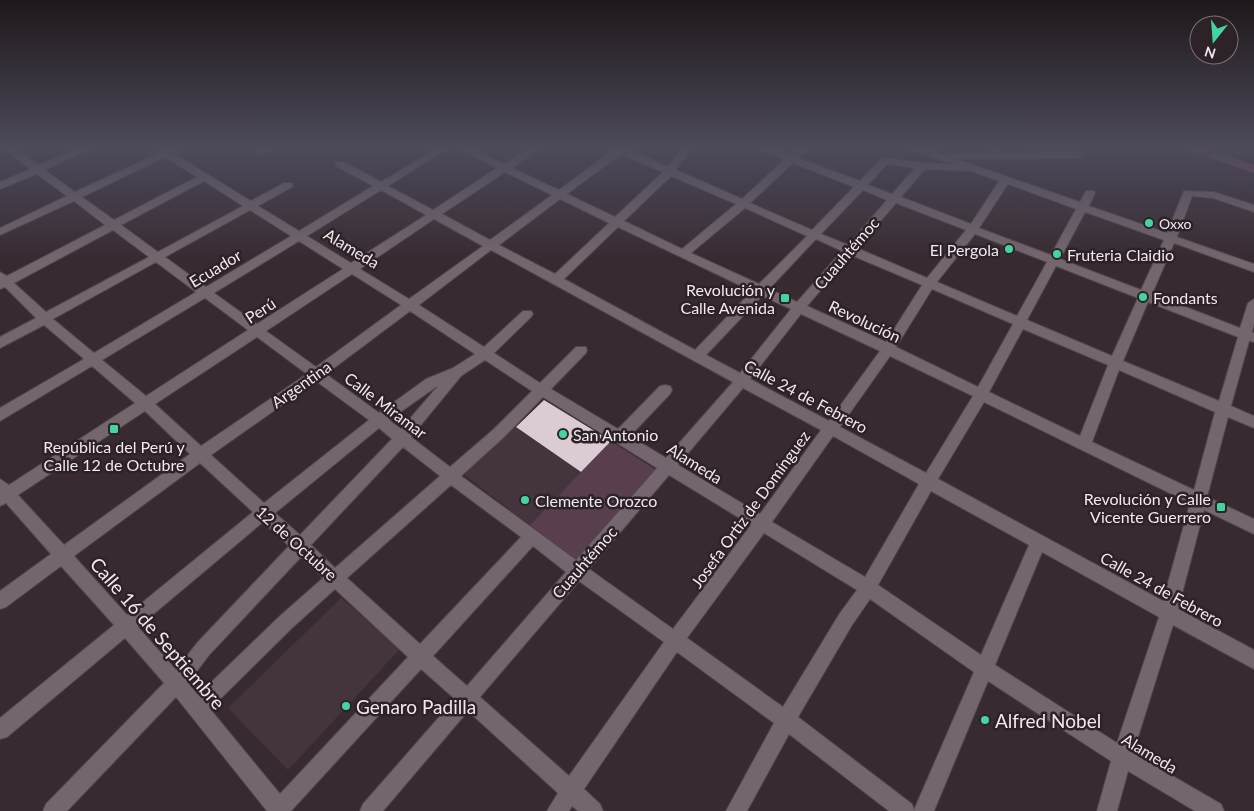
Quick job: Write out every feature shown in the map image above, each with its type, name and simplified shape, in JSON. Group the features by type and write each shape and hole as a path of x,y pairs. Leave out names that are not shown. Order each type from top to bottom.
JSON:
{"street":[{"name":"Calle Miramar","path":"58,185 379,420 449,476 675,642 786,720 905,811"},
{"path":"0,232 98,185"},
{"path":"2,281 189,185"},
{"name":"Alameda","path":"216,185 410,304 540,389 761,525 868,588 984,668 1122,757 1214,811"},
{"path":"0,344 288,185"},
{"name":"Perú","path":"3,493 146,404 478,185"},
{"name":"Revolución","path":"540,185 617,223 888,349 1254,527"},
{"name":"Argentina","path":"0,601 202,454 316,375 571,185"},
{"path":"556,280 588,247 617,223 656,185"},
{"path":"701,185 1254,422"},
{"path":"683,254 763,185"},
{"path":"857,185 1250,336"},
{"name":"Cuauhtémoc","path":"370,811 741,381 798,308 906,185"},
{"name":"Josefa Ortiz de Domínguez","path":"557,811 702,602 761,525 888,349 930,283 973,229 1002,185"},
{"path":"1022,185 1254,268"},
{"name":"Calle 24 de Febrero","path":"379,186 1039,541 1254,660"},
{"name":"Ecuador","path":"0,415 379,186"},
{"path":"696,357 860,186"},
{"path":"1084,445 1115,363 1171,237 1188,192 1214,195 1254,209"},
{"path":"736,811 786,720 846,619 868,588 928,482 981,394 1090,193"},
{"name":"12 de Octubre","path":"2,281 202,454 263,513 337,578 421,657 594,811"},
{"path":"1107,811 1122,757 1169,612 1223,409 1250,336 1254,303"},
{"path":"0,730 379,420 431,383 458,372 486,353 527,314"},
{"path":"198,708 286,622 505,427 540,389 581,350"},
{"path":"53,811 175,685 203,649 402,438 458,372"},
{"path":"620,437 665,390"},
{"name":"Calle 16 de Septiembre","path":"3,493 126,627 175,685 198,708 279,810"},
{"path":"279,810 532,536"},
{"path":"924,811 1039,541"}],"shaded area":[{"name":"Clemente Orozco","path":"515,427 581,472 530,525 463,474"},
{"path":"611,441 656,470 576,560 530,525"},
{"path":"341,598 400,649 288,770 228,708"}],"building":[{"name":"San Antonio","path":"544,400 611,441 581,472 516,427"}],"place":[{"name":"Oxxo","path":"1149,223"},
{"name":"El Pergola","path":"1009,249"},
{"name":"Fruteria Claidio","path":"1057,254"},
{"name":"Fondants","path":"1143,297"},
{"name":"Revolución y Calle Avenida","path":"785,298"},
{"name":"República del Perú y Calle 12 de Octubre","path":"114,429"},
{"name":"San Antonio","path":"563,434"},
{"name":"Clemente Orozco","path":"525,500"},
{"name":"Revolución y Calle Vicente Guerrero","path":"1221,507"},
{"name":"Genaro Padilla","path":"346,706"},
{"name":"Alfred Nobel","path":"985,720"}]}
